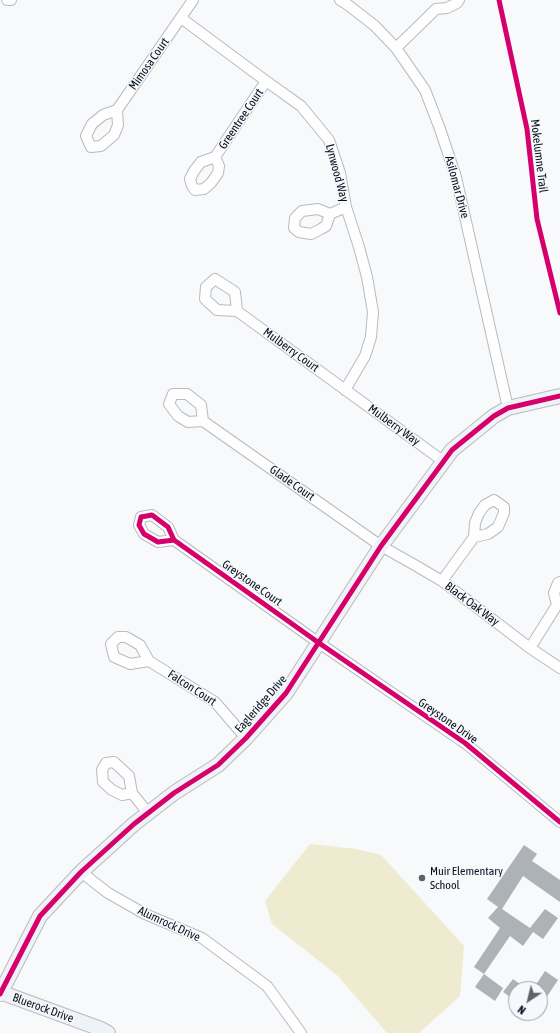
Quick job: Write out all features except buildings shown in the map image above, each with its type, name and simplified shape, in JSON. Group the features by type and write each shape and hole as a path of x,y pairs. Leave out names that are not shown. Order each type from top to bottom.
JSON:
{"street":[{"name":"Mimosa Court","path":"117,110 193,0"},
{"name":"Asilomar Drive","path":"340,0 375,26 396,48 425,90 456,177 508,408"},
{"path":"396,48 435,5 447,8 457,3 459,0"},
{"name":"Lynwood Way","path":"181,18 266,82 301,106 329,140 340,173 346,207 367,277 373,312 371,337 365,356 345,390"},
{"name":"Greentree Court","path":"215,157 266,82"},
{"path":"330,214 346,207"},
{"name":"Mulberry Court","path":"237,311 345,390"},
{"name":"Mulberry Way","path":"345,390 443,461"},
{"name":"Eagleridge Drive","path":"0,993 40,916 80,872 148,813 174,793 218,765 246,738 286,694 381,546 452,450 494,416 508,408 560,396"},
{"name":"Glade Court","path":"202,420 381,546"},
{"path":"442,581 474,537"},
{"name":"Greystone Court","path":"174,540 319,643"},
{"name":"Black Oak Way","path":"381,546 442,581 530,648 560,668"},
{"path":"530,648 558,605 554,593 558,583 560,582"},
{"name":"Greystone Drive","path":"319,643 465,743 560,822"},
{"name":"Falcon Court","path":"149,661 215,702 246,738"},
{"path":"132,793 148,813"},
{"name":"Alumrock Drive","path":"80,872 108,893 145,914 202,938 267,986 301,1033"},
{"name":"Bluerock Drive","path":"0,993 101,1029 108,1033"}],"shaded area":[{"path":"310,844 356,849 381,855 464,946 460,996 419,1033 387,1033 337,975 272,924 265,901"}],"cycle path":[{"name":"Mokelumne Trail","path":"499,0 527,129 537,219 560,313"},
{"path":"0,994 40,916 81,872 134,824 174,793 218,765 246,738 286,693 381,546 452,450 494,416 508,408 560,396"},
{"path":"174,540 158,542 144,534 139,525 141,517 152,515 168,527 174,540 319,643 465,743 560,822"}],"place":[{"name":"Muir Elementary School","path":"422,878"}]}
